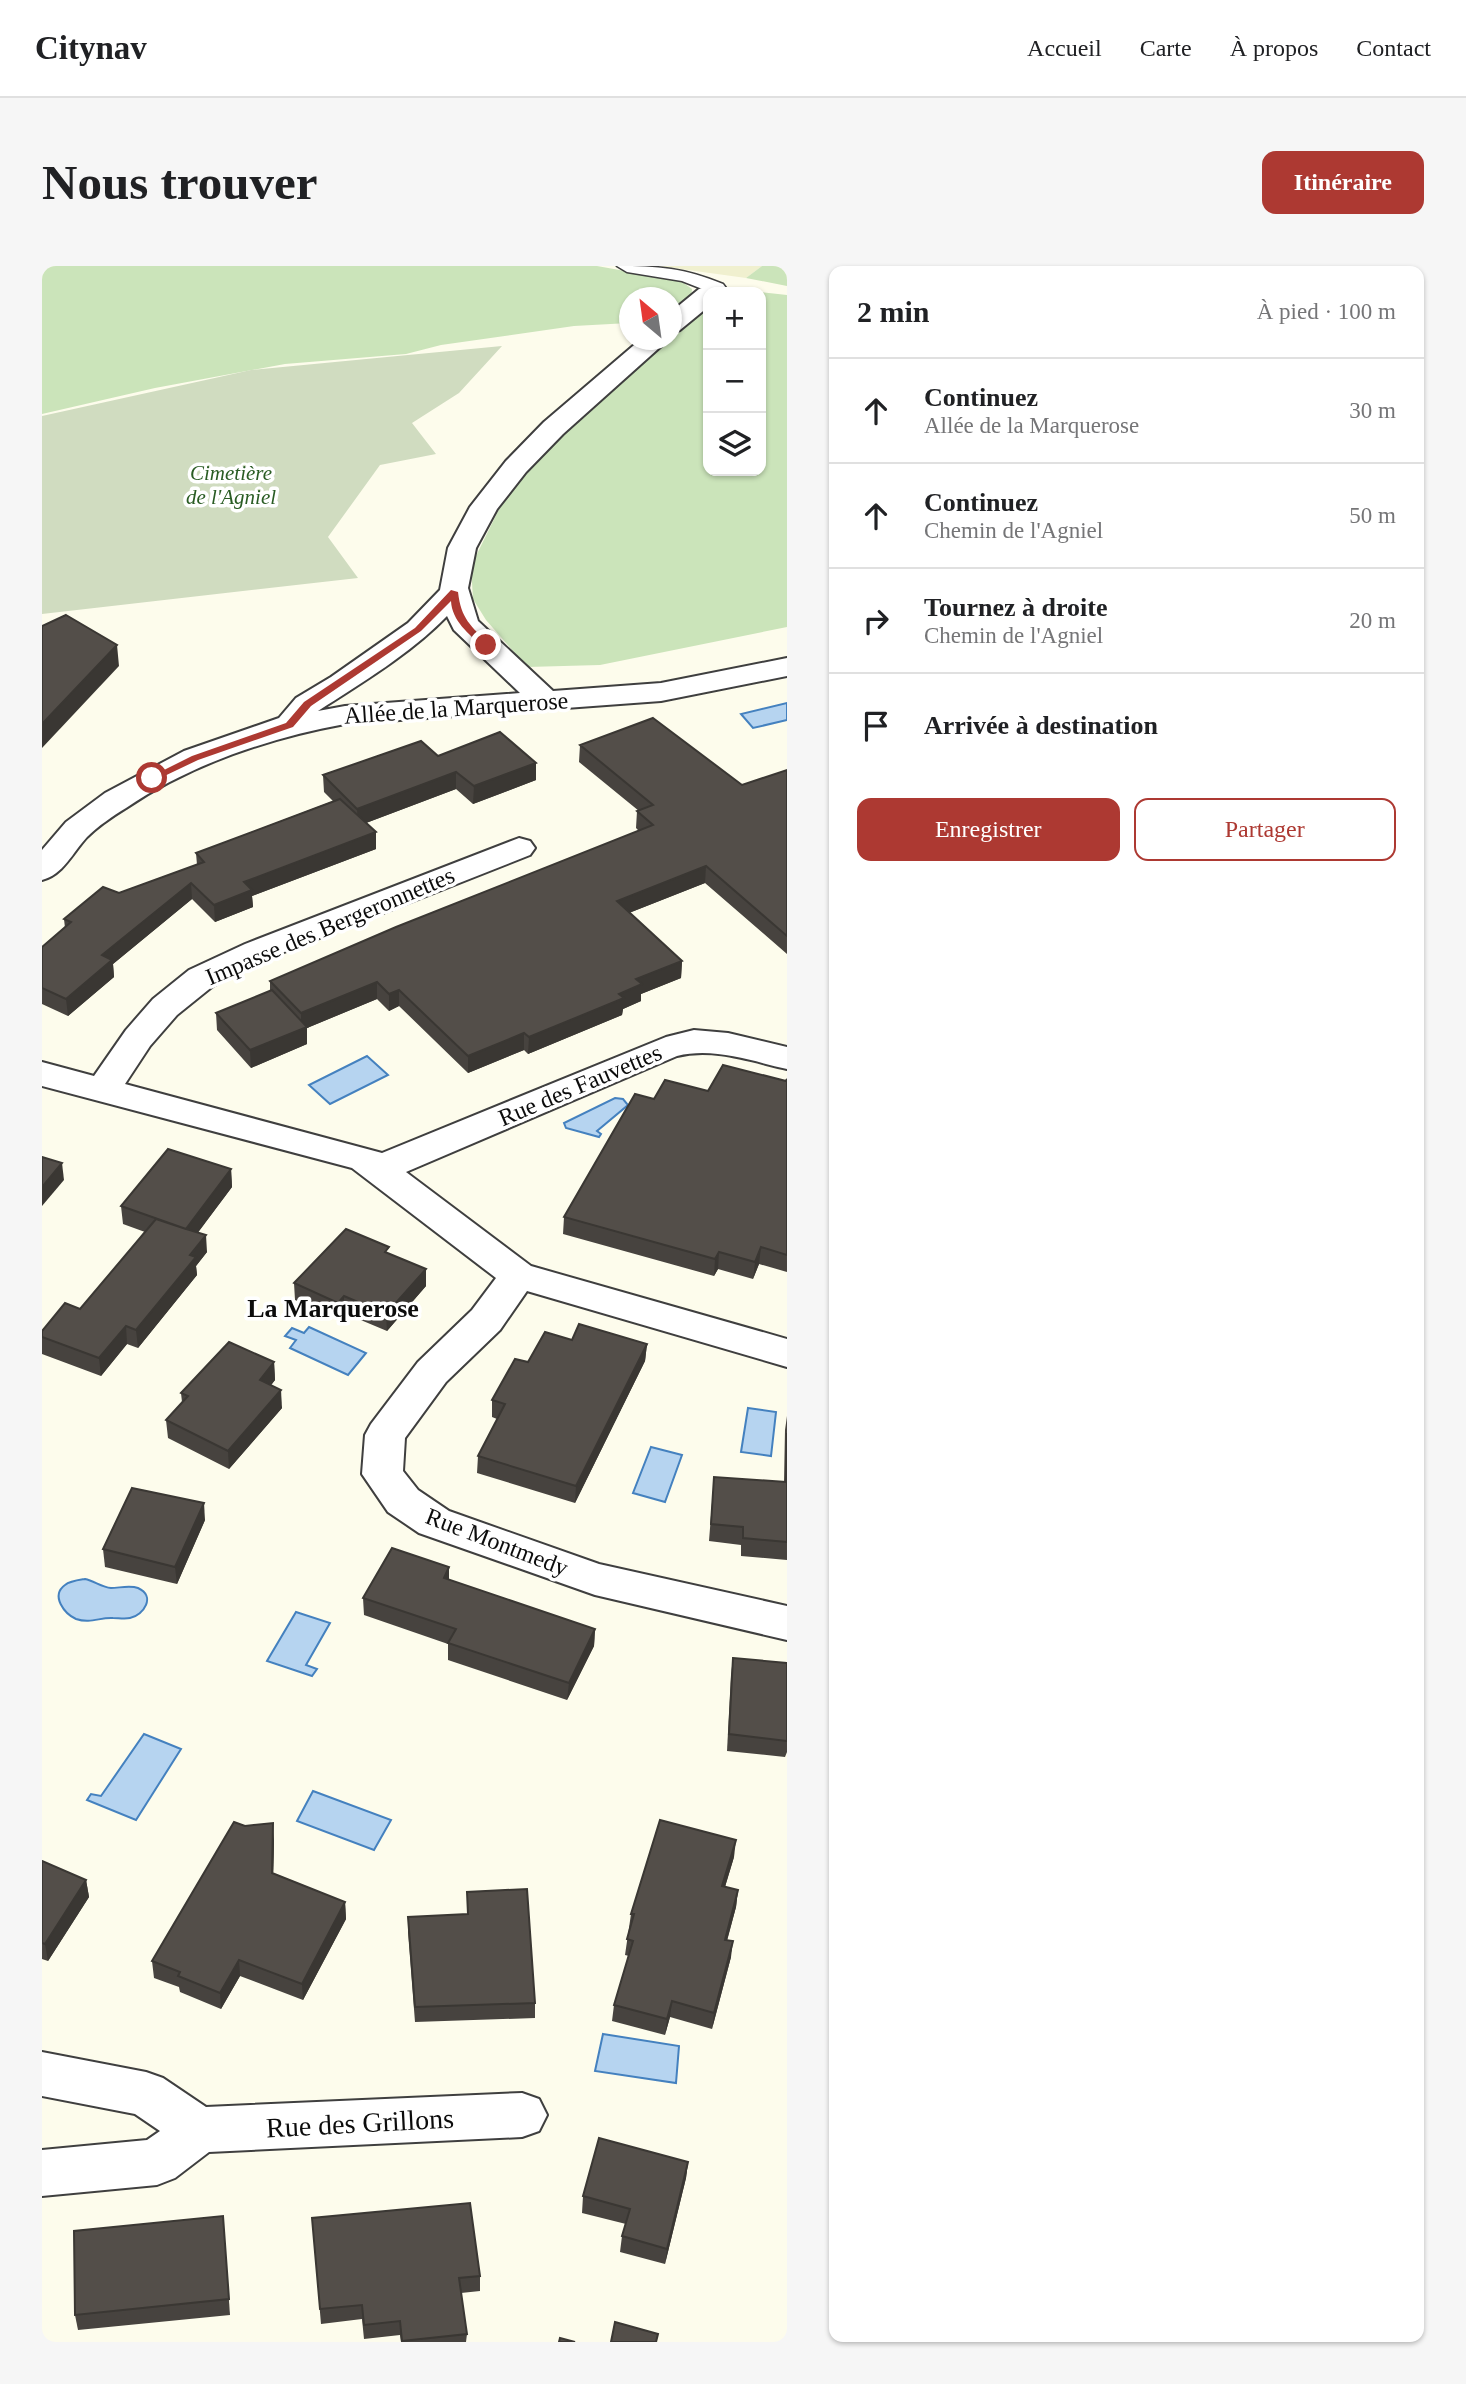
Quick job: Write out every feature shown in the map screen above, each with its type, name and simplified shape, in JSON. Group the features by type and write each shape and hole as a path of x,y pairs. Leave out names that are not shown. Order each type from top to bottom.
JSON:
{"street":[{"path":"682,316 703,298"},
{"path":"547,702 464,624 456,610 456,561 476,521 522,458 551,427 643,350"},
{"path":"290,725 307,704 418,629 454,592"},
{"name":"Allée de la Marquerose","path":"42,870 77,829 152,778 195,758 290,725 345,715 661,692 787,667"},
{"name":"Impasse des Bergeronnettes","path":"103,1090 138,1038 165,1007 201,978 257,951 519,848"},
{"name":"Rue des Fauvettes","path":"379,1169 666,1048 694,1041 728,1044 787,1058"},
{"path":"42,1074 365,1159 519,1275 787,1353"},
{"name":"Rue Montmedy","path":"519,1275 486,1320 432,1372 385,1435 382,1474 403,1501 434,1522 595,1579 787,1622"},
{"path":"42,2074 146,2094 199,2130 157,2162 42,2173"},
{"name":"Rue des Grillons","path":"199,2130 522,2115"}],"lane":[{"path":"626,266 687,276 705,287"}],"green space":[{"path":"42,266 597,266 681,281 692,289 691,300 682,306 682,287 619,287 619,324 574,326 441,345 406,354 285,364 155,388 42,414"},
{"path":"659,266 762,266 746,278"},
{"path":"762,266 787,266 787,286 746,278"},
{"path":"766,293 787,295 787,627 600,665 527,667 486,620 473,599 471,566 510,487 551,442 659,350 682,350 682,330 703,312 703,476 766,476"},
{"name":"Cimetière de l'Agniel","path":"502,346 459,393 412,423 436,454 380,465 328,537 358,578 42,614 42,416 251,370"}],"water":[{"path":"787,703 787,720 753,728 741,714"},
{"path":"367,1056 388,1075 330,1104 309,1085"},
{"path":"615,1098 623,1099 628,1105 597,1131 601,1134 599,1137 566,1128 564,1123"},
{"path":"309,1327 366,1353 348,1375 290,1348 296,1340 285,1336 292,1328 304,1333"},
{"path":"748,1408 776,1412 771,1456 741,1452"},
{"path":"651,1447 682,1455 665,1502 633,1493"},
{"path":"85,1579 111,1588 138,1588 146,1596 146,1605 140,1613 130,1618 86,1621 76,1619 64,1609 59,1594 67,1584"},
{"path":"296,1612 330,1623 306,1665 317,1669 312,1676 267,1661"},
{"path":"144,1734 181,1749 136,1820 87,1800 91,1794 101,1796"},
{"path":"313,1791 391,1820 374,1850 297,1821"},
{"path":"603,2034 679,2046 676,2083 595,2071"}],"building":[{"path":"66,615 117,645 42,724 42,626"},
{"path":"653,718 742,785 787,770 787,936 706,866 617,901 682,961 636,979 642,984 619,994 624,998 529,1037 524,1033 468,1056 399,990 389,994 377,982 301,1013 270,981 396,927 653,825 637,811 653,805 580,745"},
{"path":"500,732 536,763 474,786 456,772 357,809 323,775 421,741 438,756"},
{"path":"340,799 376,832 244,882 252,890 214,905 191,883 102,955 112,960 66,999 42,988 42,947 71,922 64,919 103,887 119,893 204,862 196,853"},
{"path":"272,990 307,1027 250,1050 216,1013"},
{"path":"723,1065 786,1081 787,1079 787,1255 761,1247 755,1262 719,1252 715,1259 564,1217 635,1094 654,1099 665,1080 708,1091"},
{"path":"168,1149 231,1169 186,1229 121,1206"},
{"path":"42,1157 62,1163 42,1187"},
{"path":"156,1219 206,1235 190,1255 196,1257 136,1330 126,1326 99,1358 42,1337 42,1331 65,1303 80,1309"},
{"path":"346,1229 389,1247 385,1252 426,1269 386,1314 344,1296 338,1303 294,1283"},
{"path":"579,1324 647,1344 576,1486 478,1456 505,1404 492,1400 515,1359 528,1362 545,1332 572,1340"},
{"path":"229,1342 274,1362 260,1380 281,1390 228,1451 166,1420 188,1396 181,1393"},
{"path":"787,1433 787,1542 743,1538 743,1527 711,1524 714,1477 786,1482"},
{"path":"132,1488 204,1503 175,1567 103,1549"},
{"path":"392,1548 449,1567 444,1578 595,1629 569,1683 448,1643 456,1629 363,1598"},
{"path":"733,1658 787,1663 787,1741 729,1734"},
{"path":"660,1820 736,1840 722,1886 738,1890 725,1940 733,1941 714,2013 672,2001 667,2019 614,2005 633,1941 627,1939 634,1914 631,1914"},
{"path":"234,1822 245,1826 273,1823 272,1873 345,1902 302,1984 239,1960 220,1993 178,1976 180,1972 152,1961"},
{"path":"42,1861 86,1880 45,1944 42,1943"},
{"path":"527,1889 535,2003 415,2007 408,1917 468,1914 467,1892"},
{"path":"599,2138 688,2162 667,2249 622,2236 630,2209 583,2196"},
{"path":"470,2203 480,2276 459,2278 467,2334 402,2341 400,2321 364,2325 362,2305 320,2309 312,2218"},
{"path":"223,2216 229,2299 75,2315 74,2231"},
{"path":"615,2322 658,2334 656,2342 611,2342"},
{"path":"560,2338 575,2342 559,2342"}],"district":[{"name":"La Marquerose","path":"333,1308"}],"route":[{"path":"152,778 195,758 290,725 307,704 342,683 418,629 454,592 456,610 464,624 486,645"}]}
